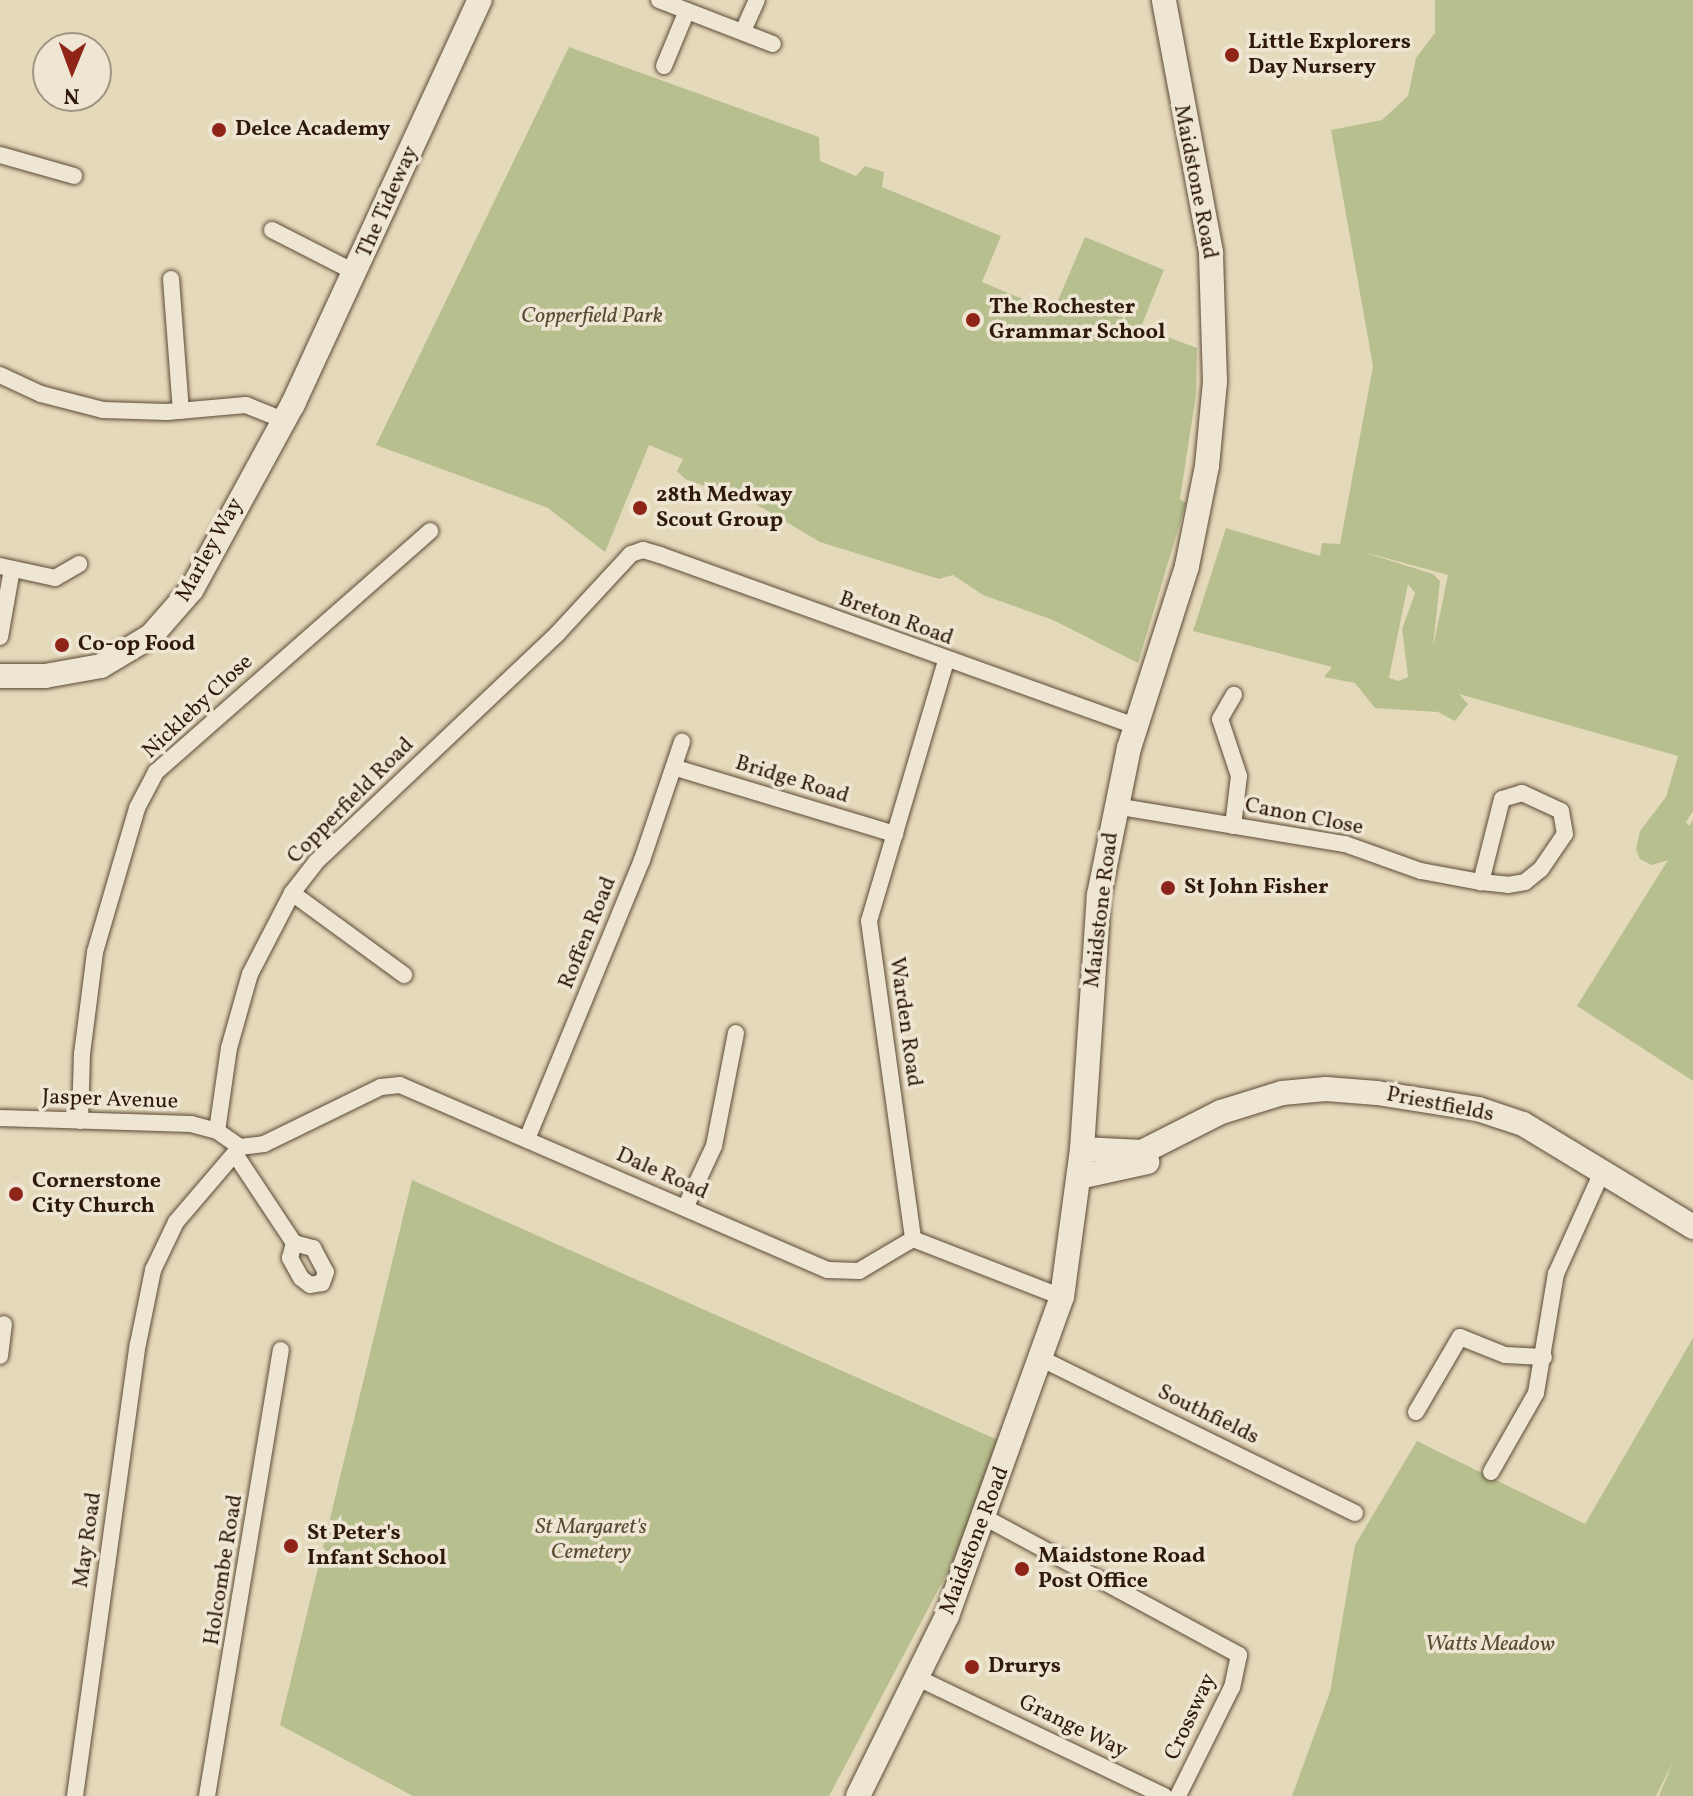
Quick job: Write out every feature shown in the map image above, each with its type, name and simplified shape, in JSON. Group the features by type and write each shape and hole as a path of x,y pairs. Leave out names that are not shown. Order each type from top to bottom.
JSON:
{"main road":[{"name":"The Tideway","path":"287,411 356,273 480,0"},
{"name":"Maidstone Road","path":"858,1796 918,1678 984,1517 1062,1297 1082,1149 1099,895 1115,806 1135,726 1187,566 1207,466 1215,382 1208,225 1179,96 1164,0"},
{"name":"Marley Way","path":"0,676 36,677 88,670 159,629 196,583 287,411"},
{"name":"Priestfields","path":"1082,1149 1131,1154 1168,1142 1205,1119 1259,1098 1338,1089 1487,1111 1523,1124 1693,1227"},
{"name":"Priestfields","path":"1079,1177 1144,1163 1163,1152 1168,1142"}],"street":[{"path":"659,0 686,13 773,44"},
{"path":"743,31 757,0"},
{"path":"664,66 686,13"},
{"path":"0,155 74,176"},
{"path":"272,230 356,273"},
{"path":"171,279 181,411"},
{"path":"0,375 31,391 90,408 181,411 246,405 287,411"},
{"name":"Nickleby Close","path":"80,1121 82,1054 95,952 137,808 156,772 430,531"},
{"name":"Breton Road","path":"643,550 946,661 1135,726"},
{"name":"Copperfield Road","path":"217,1131 238,1006 267,933 292,893 316,862 557,634 625,560 643,550"},
{"path":"0,637 6,568 55,578 79,564"},
{"name":"Warden Road","path":"913,1239 869,921 946,661"},
{"path":"1233,826 1239,776 1220,717 1234,695"},
{"name":"Roffen Road","path":"527,1139 676,768 682,742"},
{"name":"Bridge Road","path":"676,768 895,834"},
{"name":"Canon Close","path":"1115,806 1345,844 1421,871 1481,882 1515,885 1533,877 1564,835 1561,811 1522,793 1502,799 1481,882"},
{"path":"292,893 404,975"},
{"path":"685,1208 714,1146 736,1033"},
{"name":"Dale Road","path":"238,1152 264,1144 390,1085 409,1088 834,1272 863,1270 913,1239"},
{"name":"Jasper Avenue","path":"0,1118 195,1125 217,1131"},
{"path":"217,1131 238,1152 294,1243"},
{"name":"May Road","path":"75,1796 148,1291 158,1256 176,1222 238,1152"},
{"path":"1491,1472 1528,1411 1544,1357 1556,1274 1603,1170"},
{"path":"913,1239 1062,1297"},
{"path":"0,1356 4,1324"},
{"path":"1416,1412 1460,1337 1505,1355 1544,1357"},
{"name":"Holcombe Road","path":"207,1796 281,1350"},
{"name":"Southfields","path":"1040,1358 1355,1513"},
{"name":"Crossway","path":"984,1517 1239,1655 1232,1687 1178,1796"},
{"name":"Grange Way","path":"918,1678 1164,1796"}],"green space":[{"path":"1435,0 1693,0 1693,811 1686,822 1689,826 1693,820 1693,1081 1577,1006 1668,860 1652,865 1640,859 1636,849 1640,831 1666,797 1678,756 1459,694 1468,704 1455,721 1438,712 1375,708 1355,683 1324,677 1332,667 1193,631 1226,528 1320,556 1322,543 1340,544 1373,366 1331,130 1382,120 1408,96 1416,58 1435,33","holes":["1360,551 1448,575 1433,647 1440,581 1433,574","1408,584 1415,593 1402,629 1408,677 1399,681 1389,678"]},
{"name":"Copperfield Park","path":"569,47 819,137 820,161 856,176 865,166 884,172 882,187 1001,236 982,282 1053,312 1085,237 1164,270 1141,327 1197,348 1196,394 1180,499 1186,503 1138,663 1053,620 983,595 953,575 939,579 820,542 761,507 685,479 677,471 683,459 649,445 605,552 548,508 376,445"},
{"name":"St Margaret's Cemetery","path":"412,1180 1000,1441 954,1560 829,1796 413,1796 280,1725"},
{"name":"Watts Meadow","path":"1693,1338 1693,1796 1659,1796 1673,1762 1656,1796 1292,1796 1330,1692 1355,1545 1417,1441 1585,1524"}],"place":[{"name":"Little Explorers Day Nursery","path":"1232,55"},
{"name":"Delce Academy","path":"219,130"},
{"name":"The Rochester Grammar School","path":"973,320"},
{"name":"28th Medway Scout Group","path":"640,508"},
{"name":"Co-op Food","path":"62,645"},
{"name":"St John Fisher","path":"1168,888"},
{"name":"Cornerstone City Church","path":"16,1194"},
{"name":"St Peter's Infant School","path":"291,1546"},
{"name":"Maidstone Road Post Office","path":"1022,1569"},
{"name":"Drurys","path":"972,1667"}]}
